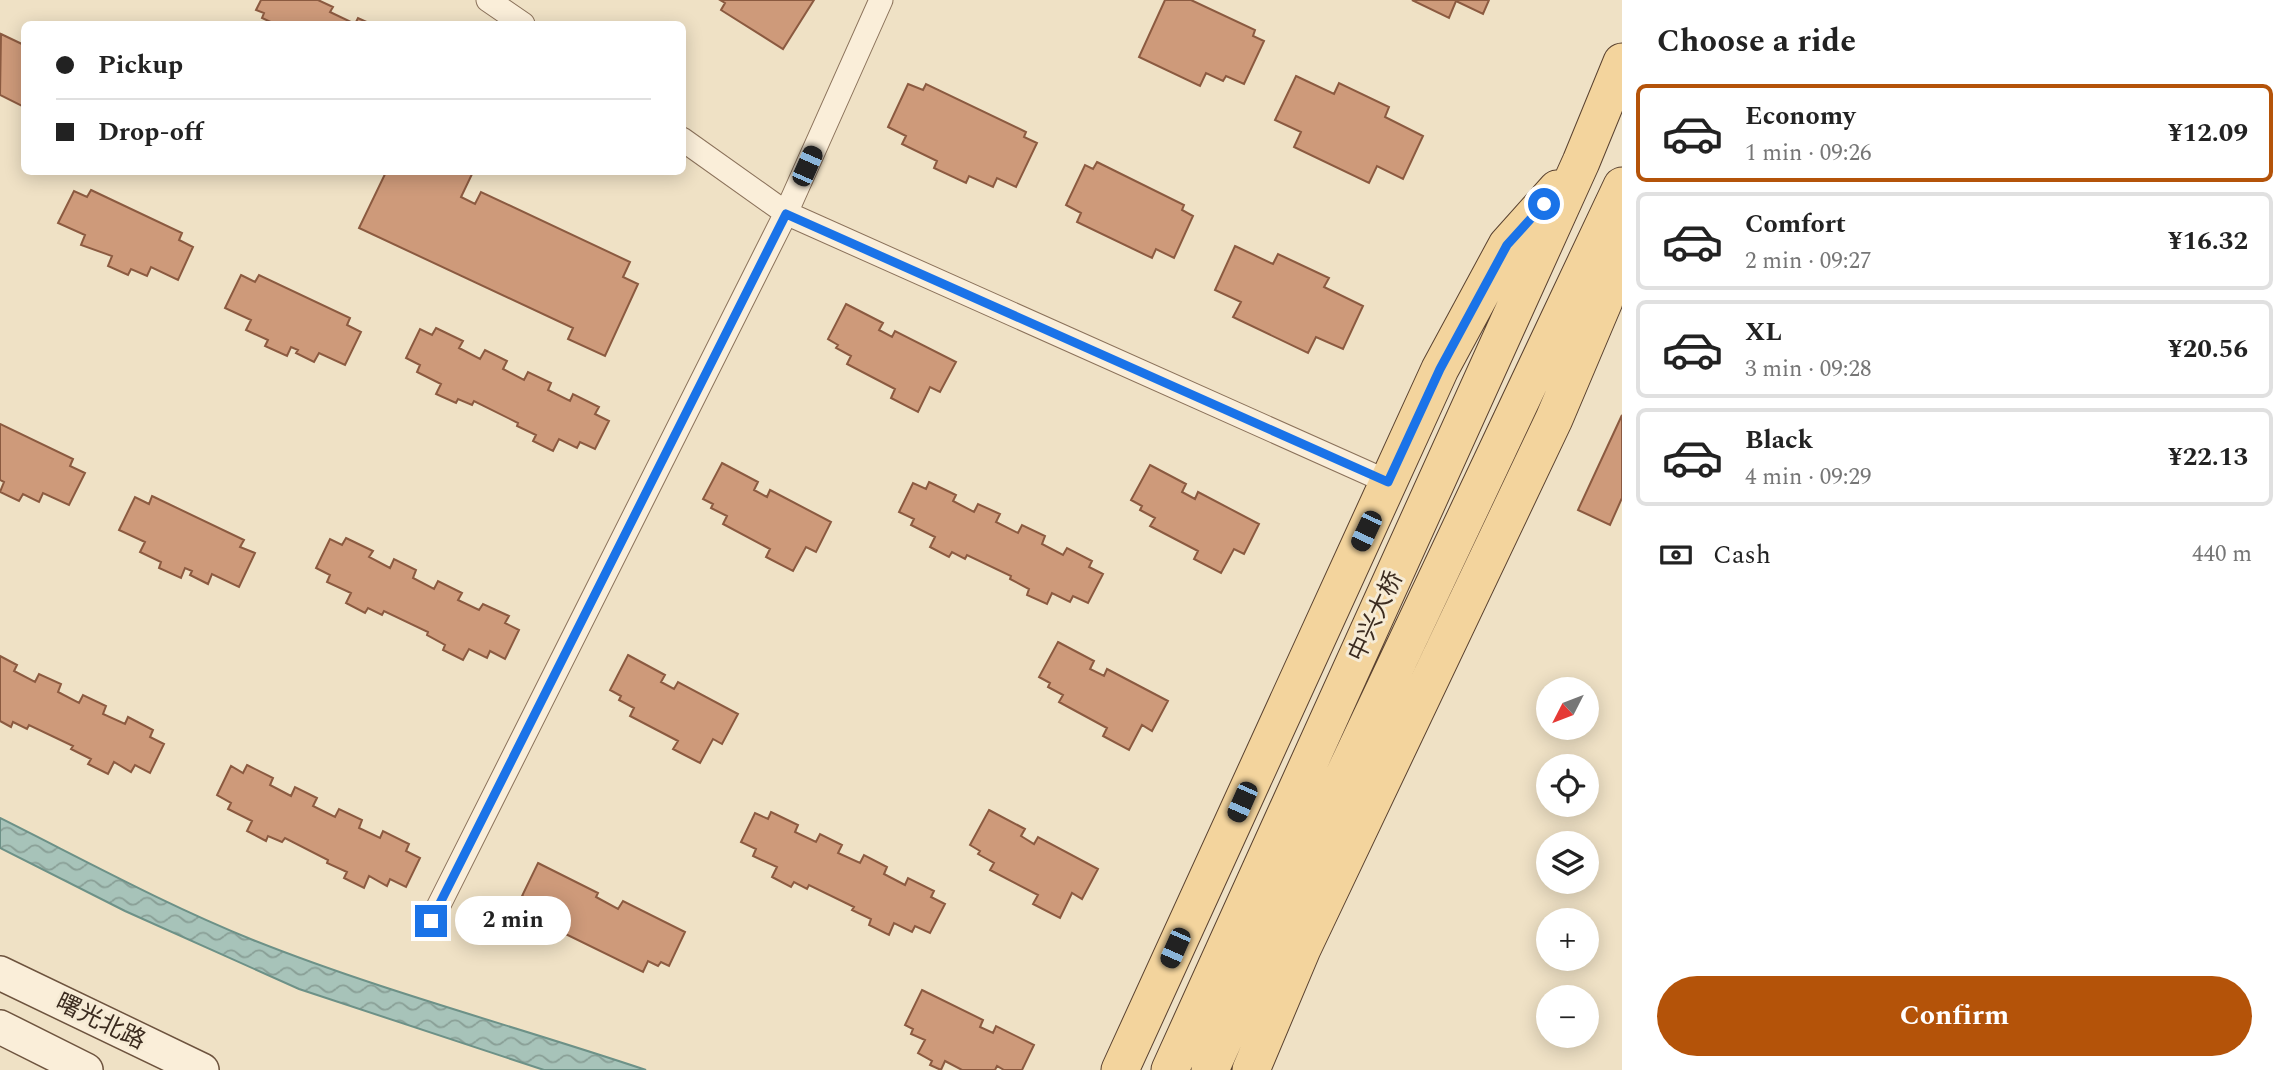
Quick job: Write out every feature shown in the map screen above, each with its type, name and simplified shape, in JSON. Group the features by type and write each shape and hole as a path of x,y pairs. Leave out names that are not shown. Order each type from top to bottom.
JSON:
{"main road":[{"name":"中兴大桥","path":"1170,1070 1581,162 1622,62"},
{"path":"1120,1070 1440,369 1507,245 1581,162"},
{"name":"中兴大桥","path":"1210,1070 1305,858 1622,187"},
{"path":"1251,1070 1302,949 1554,419 1604,301 1622,187"},
{"name":"曙光北路","path":"0,973 202,1070"},
{"name":"曙光北路","path":"0,1027 86,1070"}],"street":[{"path":"488,0 519,21"},
{"path":"431,921 786,214 881,0"},
{"path":"686,142 786,214 1388,482"}],"water":[{"path":"0,818 157,897 253,940 399,992 646,1070 544,1070 299,989 125,911 0,848"}],"building":[{"path":"261,0 318,0 333,7 330,12 349,21 268,21 262,18 264,13 256,10"},
{"path":"720,0 814,0 783,49 721,10 725,3"},
{"path":"1165,0 1191,0 1255,30 1253,36 1264,41 1244,84 1226,76 1223,81 1206,73 1200,86 1139,57"},
{"path":"1412,0 1489,0 1483,14 1456,1 1449,18"},
{"path":"1,34 21,44 21,106 0,95"},
{"path":"1296,76 1334,94 1339,83 1389,107 1385,117 1423,136 1403,179 1377,166 1369,183 1294,147 1301,132 1275,120"},
{"path":"908,84 923,90 926,84 1026,132 1024,137 1037,143 1016,187 997,178 993,187 969,176 966,183 934,168 937,161 902,144 906,136 888,127"},
{"path":"1097,162 1184,205 1182,210 1193,216 1174,258 1156,249 1152,258 1077,222 1081,213 1066,205 1085,165 1093,169"},
{"path":"385,175 472,175 461,197 475,204 481,192 630,262 623,277 638,284 605,356 568,339 573,328 359,228"},
{"path":"91,190 182,233 179,240 193,247 178,280 151,267 147,276 131,269 128,275 108,266 112,256 81,245 85,235 58,223 74,191 87,197"},
{"path":"1235,246 1273,264 1278,254 1329,278 1324,287 1363,306 1343,349 1316,337 1308,353 1233,317 1241,302 1215,290"},
{"path":"241,275 255,282 259,275 350,318 347,325 361,332 345,365 319,353 314,362 296,353 298,350 291,347 287,356 265,346 268,340 246,330 251,320 225,308"},
{"path":"846,304 883,323 879,330 892,337 895,331 956,362 940,392 930,387 918,412 891,398 895,389 847,364 851,356 836,348 838,345 828,339"},
{"path":"436,328 463,341 459,348 480,359 485,350 507,361 503,369 524,380 528,372 551,383 548,390 570,401 573,394 599,407 595,414 609,421 595,449 580,442 577,448 559,439 553,451 533,441 536,435 517,426 518,423 474,401 472,405 458,399 456,403 436,394 441,384 417,372 420,365 406,358 420,329 432,335"},
{"path":"1622,415 1622,498 1610,525 1578,510"},
{"path":"0,424 73,459 70,466 85,473 69,505 43,493 39,502 23,494 19,501 0,492 4,482 0,480"},
{"path":"722,463 758,482 754,490 767,497 770,490 831,522 816,552 806,547 793,571 766,557 770,549 723,524 727,516 711,508 713,504 703,499"},
{"path":"1150,465 1186,484 1182,492 1195,499 1198,492 1259,524 1244,554 1234,549 1221,573 1194,559 1198,551 1150,526 1155,518 1140,510 1142,506 1131,500"},
{"path":"929,482 956,495 953,501 974,512 978,504 1000,514 996,522 1018,533 1022,525 1045,536 1042,544 1063,555 1067,548 1092,561 1089,567 1103,574 1088,603 1073,596 1070,602 1052,593 1047,604 1027,595 1029,589 1010,579 1011,576 967,555 965,559 952,552 949,557 930,547 935,537 911,525 914,519 899,512 913,483 926,489"},
{"path":"152,496 244,540 240,547 255,553 239,587 212,574 208,584 190,575 192,571 185,568 181,578 159,568 161,562 140,552 145,542 119,530 135,497 149,504"},
{"path":"346,538 373,551 369,557 390,568 394,559 416,570 413,578 434,589 438,581 462,593 458,600 479,610 483,604 509,616 505,623 519,630 505,659 490,651 487,658 469,649 463,660 443,650 445,645 427,635 428,632 384,611 382,615 368,608 365,613 346,603 351,593 327,582 330,575 316,568 330,539 342,545"},
{"path":"1058,642 1094,661 1090,669 1104,676 1107,669 1168,701 1152,731 1142,725 1129,750 1103,736 1107,728 1059,702 1063,695 1048,687 1050,683 1039,677"},
{"path":"628,655 665,675 661,682 674,689 678,682 738,714 722,744 713,739 700,763 673,749 678,741 630,716 634,708 619,700 621,696 610,690"},
{"path":"0,656 17,665 14,671 35,682 39,674 61,684 58,692 79,703 83,695 106,706 103,714 125,724 128,717 153,730 150,737 164,744 150,773 135,765 131,772 114,762 108,774 88,764 91,759 71,749 73,746 29,725 27,729 13,722 11,727 0,721"},
{"path":"247,765 273,778 270,785 291,796 295,787 317,798 313,806 335,817 339,809 362,820 359,828 380,838 383,831 409,844 406,851 420,858 406,887 390,879 387,886 369,876 364,888 344,878 347,872 285,838 282,842 268,836 266,841 247,831 252,821 228,809 231,803 217,795 231,766 243,773"},
{"path":"989,810 1025,829 1021,836 1034,844 1038,837 1098,869 1082,899 1072,893 1060,918 1033,904 1038,895 990,870 994,863 978,854 980,851 970,845"},
{"path":"771,812 798,825 795,832 816,842 820,834 842,845 838,853 860,863 864,855 887,867 884,874 905,885 908,878 934,891 931,897 945,904 930,933 915,926 912,932 894,923 889,935 869,925 871,919 852,910 854,907 809,885 807,889 794,882 791,887 772,877 777,867 753,856 756,849 741,842 755,813 768,819"},
{"path":"538,863 598,893 596,897 618,909 623,901 685,932 669,966 661,962 658,966 648,961 643,972 541,922 546,913 527,904 530,900 522,896"},
{"path":"922,990 983,1020 980,1027 993,1033 996,1026 1034,1045 1022,1070 1004,1070 997,1066 995,1070 962,1070 945,1061 941,1070 930,1065 932,1061 918,1053 925,1040 911,1034 913,1029 905,1025"}],"route":[{"path":"431,921 786,214 1388,482 1440,369 1507,245 1544,204"}]}
